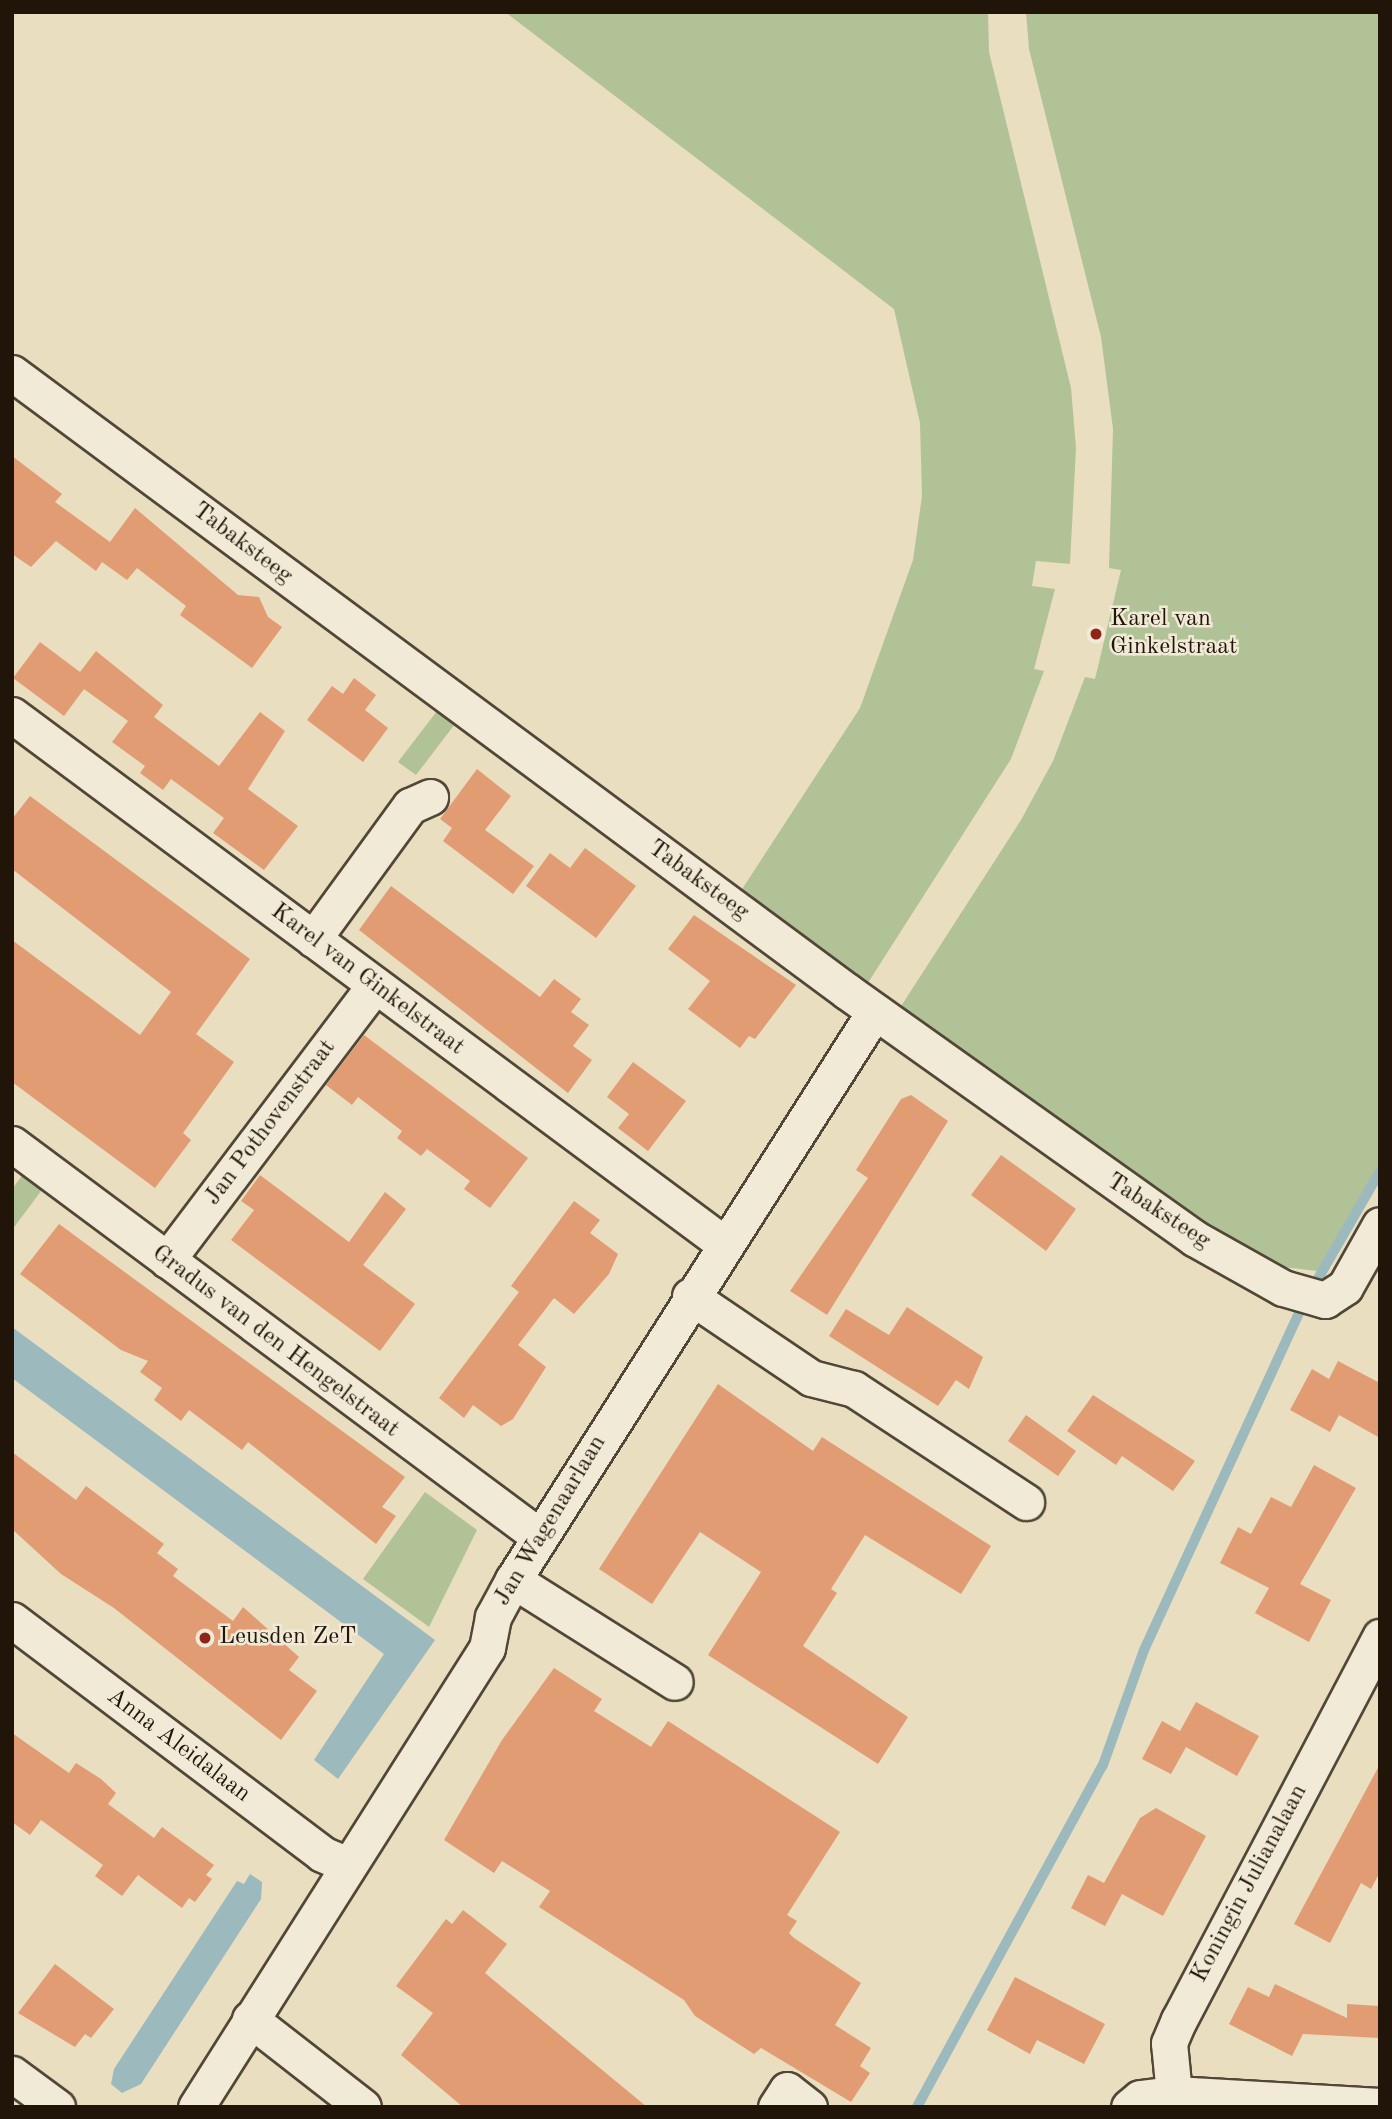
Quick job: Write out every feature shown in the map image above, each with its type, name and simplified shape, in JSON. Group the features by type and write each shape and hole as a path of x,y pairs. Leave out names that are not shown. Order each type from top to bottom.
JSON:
{"street":[{"name":"Tabaksteeg","path":"12,373 875,1011 1137,1200 1283,1288 1307,1298 1334,1297 1380,1225"},
{"name":"Karel van Ginkelstraat","path":"12,715 723,1243"},
{"path":"313,939 410,806 430,797"},
{"name":"Jan Pothovenstraat","path":"167,1261 375,985"},
{"name":"Jan Wagenaarlaan","path":"197,2107 250,2019 487,1648 493,1617 513,1580 723,1243 875,1011"},
{"name":"Gradus van den Hengelstraat","path":"12,1144 540,1537"},
{"path":"690,1296 811,1378 854,1389 1026,1502"},
{"path":"513,1580 676,1682"},
{"name":"Anna Aleidalaan","path":"12,1620 322,1854 348,1865"},
{"name":"Koningin Julianalaan","path":"1174,2094 1169,2043 1179,2020 1377,1645"},
{"path":"250,2019 363,2107"},
{"path":"776,2107 787,2090 809,2107"},
{"path":"1129,2107 1139,2098 1174,2094 1380,2106"}],"green space":[{"path":"505,12 988,12 989,52 1071,388 1076,448 1070,564 1036,561 1032,586 1055,589 1034,669 1044,671 1011,759 864,989 737,897 860,708 913,560 922,496 920,423 894,309"},
{"path":"1026,12 1380,12 1380,1164 1317,1271 1275,1266 1224,1244 896,1014 1021,820 1053,761 1085,677 1095,679 1121,570 1109,568 1113,429 1101,337 1029,49"},
{"path":"437,711 455,724 416,775 398,762"},
{"path":"24,1173 44,1187 12,1230 12,1189"},
{"path":"425,1492 477,1530 429,1627 363,1579"}],"water":[{"path":"12,1327 435,1640 338,1779 314,1760 384,1654 12,1378"},
{"path":"250,1874 262,1882 261,1899 141,2084 122,2093 111,2084 114,2069 237,1881 244,1884"}],"building":[{"path":"12,456 62,494 55,502 110,542 135,508 238,595 259,597 268,617 282,627 252,668 180,615 186,606 137,568 127,580 102,562 96,571 56,541 31,567 12,554"},
{"path":"40,642 80,672 96,651 163,705 154,717 219,766 260,712 285,731 248,789 298,826 264,870 213,833 224,818 171,779 163,790 140,773 145,766 112,742 128,721 84,689 64,716 13,678"},
{"path":"354,678 376,695 365,710 388,728 363,762 307,720 332,686 343,694"},
{"path":"477,769 511,796 485,830 534,866 513,894 443,841 452,828 440,819"},
{"path":"30,796 250,959 196,1034 234,1062 183,1133 191,1140 155,1188 12,1082 12,940 140,1035 171,992 12,869 12,819"},
{"path":"585,848 636,886 596,938 526,886 550,853 570,868"},
{"path":"391,886 540,997 554,979 581,999 571,1012 589,1025 573,1046 592,1060 568,1093 359,930"},
{"path":"694,915 796,985 755,1039 749,1036 740,1048 688,1009 710,981 668,949"},
{"path":"364,1035 528,1158 490,1208 464,1189 470,1181 427,1149 421,1156 397,1138 402,1131 358,1097 352,1105 326,1085"},
{"path":"633,1062 686,1101 648,1151 618,1128 629,1114 607,1097"},
{"path":"911,1095 948,1121 827,1315 790,1291 868,1178 856,1170 901,1099"},
{"path":"1001,1155 1076,1209 1046,1251 971,1195"},
{"path":"260,1175 349,1242 385,1192 406,1209 363,1265 415,1304 380,1351 231,1240 254,1210 241,1201"},
{"path":"574,1201 600,1220 590,1233 618,1254 609,1274 574,1314 554,1298 518,1345 546,1367 513,1419 501,1426 473,1405 464,1418 439,1398 519,1292 511,1286"},
{"path":"59,1224 405,1477 382,1507 396,1516 376,1544 248,1442 242,1450 189,1410 181,1421 154,1400 162,1388 140,1372 148,1361 121,1350 20,1274"},
{"path":"907,1307 983,1357 969,1389 956,1380 938,1406 829,1336 846,1309 889,1335"},
{"path":"1338,1361 1380,1383 1380,1438 1339,1415 1330,1432 1290,1410 1312,1369 1329,1379"},
{"path":"718,1384 813,1451 822,1437 991,1546 961,1594 865,1535 831,1589 837,1593 803,1646 908,1717 878,1764 708,1655 761,1572 700,1532 652,1604 599,1569"},
{"path":"1093,1395 1195,1461 1173,1491 1122,1456 1116,1465 1067,1431"},
{"path":"1026,1415 1076,1451 1058,1476 1008,1441"},
{"path":"12,1452 76,1500 86,1486 164,1544 157,1553 178,1569 173,1576 233,1621 243,1607 299,1657 289,1670 317,1691 281,1740 114,1608 61,1574 12,1529"},
{"path":"1314,1465 1356,1488 1300,1584 1331,1600 1309,1642 1255,1613 1269,1588 1220,1563 1238,1527 1251,1534 1271,1497 1291,1507"},
{"path":"554,1668 602,1699 594,1711 651,1747 668,1721 840,1832 787,1915 797,1921 789,1933 794,1938 861,1983 835,2025 871,2048 860,2066 870,2073 851,2102 761,2048 754,2054 695,2016 684,2000 539,1907 550,1891 502,1861 494,1873 444,1840 502,1740"},
{"path":"1196,1702 1259,1736 1237,1776 1186,1747 1171,1774 1142,1759 1162,1721 1180,1731"},
{"path":"12,1733 69,1773 76,1763 101,1779 116,1793 108,1804 154,1838 162,1827 214,1865 206,1875 212,1879 195,1902 189,1898 182,1908 138,1875 122,1896 95,1876 103,1865 41,1820 30,1835 12,1822"},
{"path":"1380,1764 1380,1872 1371,1889 1361,1883 1330,1943 1294,1924"},
{"path":"1156,1808 1206,1836 1163,1916 1122,1894 1105,1926 1071,1908 1088,1875 1104,1883 1140,1818"},
{"path":"463,1910 507,1944 485,1973 647,2107 463,2107 401,2055 433,2013 396,1986 446,1919 452,1924"},
{"path":"55,1964 114,2009 91,2038 85,2034 75,2047 18,2013"},
{"path":"1015,1977 1105,2024 1084,2064 1037,2040 1030,2054 987,2030"},
{"path":"1275,1984 1347,2018 1347,2004 1379,2006 1380,2038 1303,2034 1292,2056 1229,2024 1248,1987 1269,1997"}],"waterway":[{"path":"1312,1289 1380,1171"},
{"path":"917,2107 1103,1765 1144,1650 1300,1311"}],"place":[{"name":"Karel van Ginkelstraat","path":"1096,634"},
{"name":"Leusden ZeT","path":"205,1638"}]}
